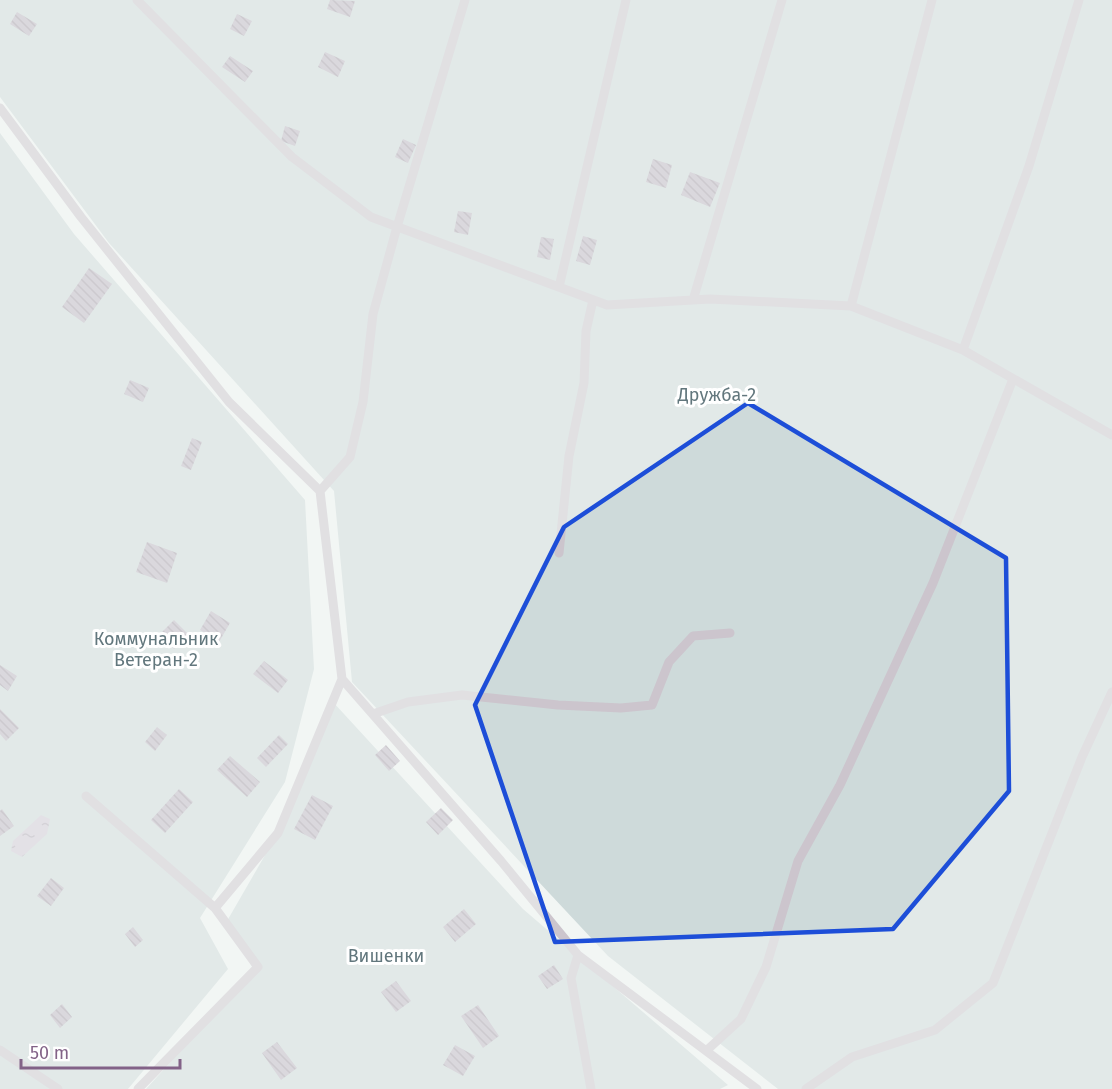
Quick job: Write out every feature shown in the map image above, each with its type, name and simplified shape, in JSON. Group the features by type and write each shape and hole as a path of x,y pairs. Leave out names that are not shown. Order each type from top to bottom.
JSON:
{"lane":[{"path":"137,0 292,157 371,217 607,305 710,299 851,306 963,350 1112,435"},
{"path":"320,491 350,457 363,402 373,314 465,0"},
{"path":"559,287 626,0"},
{"path":"693,300 782,0"},
{"path":"851,306 932,0"},
{"path":"963,350 1029,166 1079,0"},
{"path":"0,108 81,217 229,402 320,491 342,679 278,833 215,908"},
{"path":"559,553 569,456 584,383 586,331 593,300"},
{"path":"706,1051 741,1019 766,967 798,861 840,785 933,583 1014,379"},
{"path":"373,714 408,702 462,695 558,705 621,708 651,705 669,662 693,636 730,633"},
{"path":"342,679 501,861 578,956 706,1051 751,1088"},
{"path":"806,1089 852,1057 935,1030 993,983 1082,757 1112,693"},
{"path":"86,796 215,908 258,967 138,1089"},
{"path":"578,956 571,978 591,1089"},
{"path":"0,1050 58,1089"}],"highlighted area":[{"path":"748,403 1006,558 1009,791 893,929 555,942 475,705 564,527"}],"green space":[{"name":"Дружба-2","path":"0,0 1112,0 1112,1089 778,1089 608,956 352,682 334,491 109,243 0,97"},
{"name":"Коммунальник Ветеран-2","path":"0,133 74,234 305,500 314,669 285,782 200,918 228,969 128,1089 0,1089"},
{"name":"Вишенки","path":"333,702 523,909 728,1085 720,1089 146,1089 254,970 227,921 280,829"}],"water":[{"path":"41,815 50,819 47,834 22,857 11,851 13,841"}],"building":[{"path":"330,0 355,1 350,17 327,9"},
{"path":"17,12 37,24 29,36 10,24"},
{"path":"237,14 252,21 244,36 230,29"},
{"path":"325,52 345,61 338,77 318,67"},
{"path":"230,56 253,71 245,82 222,67"},
{"path":"285,126 300,131 295,146 281,141"},
{"path":"403,139 416,145 408,163 395,157"},
{"path":"653,159 672,165 666,188 646,182"},
{"path":"690,172 720,183 710,207 681,195"},
{"path":"458,211 472,213 468,235 454,232"},
{"path":"583,236 597,240 590,265 576,261"},
{"path":"541,237 554,239 550,260 537,257"},
{"path":"89,268 112,284 84,323 62,307"},
{"path":"130,380 149,388 143,402 124,394"},
{"path":"192,438 202,442 191,470 181,466"},
{"path":"147,542 177,553 167,583 136,572"},
{"path":"211,611 230,623 219,642 200,630"},
{"path":"174,620 189,635 174,649 160,634"},
{"path":"264,661 288,680 278,693 253,674"},
{"path":"0,665 17,676 8,691 0,685"},
{"path":"0,709 19,728 6,741 0,734"},
{"path":"157,727 167,735 155,751 145,742"},
{"path":"279,735 288,744 266,767 257,758"},
{"path":"386,745 400,761 389,771 375,755"},
{"path":"230,756 260,782 247,797 217,770"},
{"path":"179,789 193,802 165,833 151,820"},
{"path":"312,795 333,806 315,840 294,829"},
{"path":"441,808 453,820 438,835 426,822"},
{"path":"2,809 14,826 0,836 0,811"},
{"path":"51,878 64,888 51,906 37,896"},
{"path":"464,909 476,924 455,942 443,927"},
{"path":"133,927 143,940 135,947 125,934"},
{"path":"554,965 563,979 547,989 538,976"},
{"path":"396,981 411,1001 396,1012 381,992"},
{"path":"62,1004 72,1017 60,1028 50,1015"},
{"path":"478,1005 499,1036 483,1048 461,1016"},
{"path":"277,1042 297,1068 281,1080 262,1053"},
{"path":"455,1045 475,1056 463,1076 443,1065"}]}
